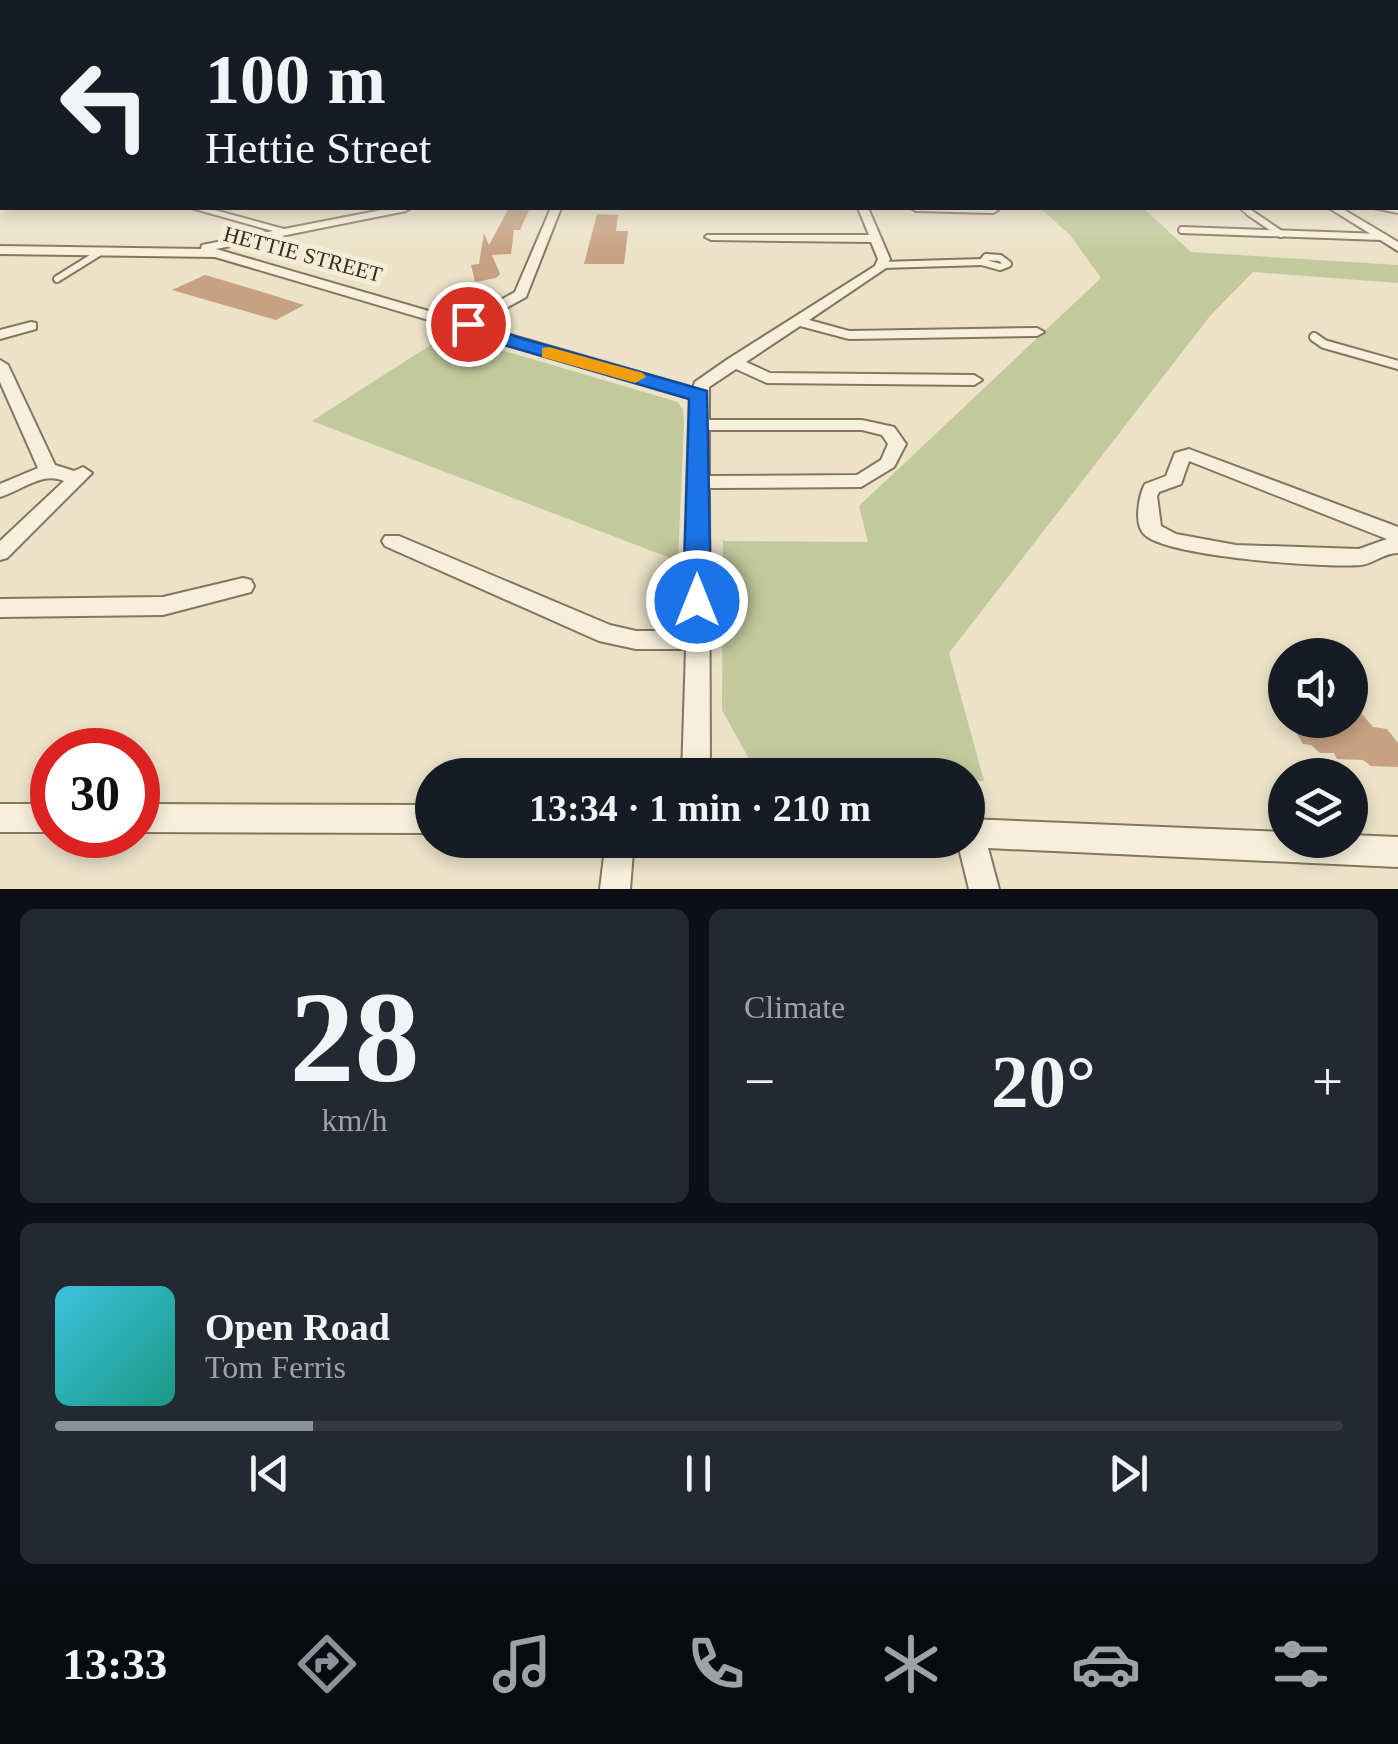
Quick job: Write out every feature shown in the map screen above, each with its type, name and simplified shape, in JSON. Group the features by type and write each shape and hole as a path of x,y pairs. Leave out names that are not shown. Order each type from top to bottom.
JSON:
{"street":[{"path":"204,210 286,231"},
{"path":"196,251 396,210"},
{"path":"468,324 520,294 555,210"},
{"path":"696,758 699,395 704,381 882,265 884,259 865,210"},
{"path":"1337,210 1398,247"},
{"path":"711,237 876,239"},
{"name":"HETTIE STREET","path":"0,250 196,251 228,256 699,395"},
{"path":"796,321 849,335 1036,332"},
{"path":"0,334 31,326"},
{"path":"732,362 767,378 974,380"},
{"path":"0,365 47,468"},
{"path":"698,482 861,481 888,463 897,444 888,431 862,425 699,425"},
{"path":"1398,535 1189,455 1181,456 1174,480 1152,488 1148,496 1151,530 1208,548 1362,556 1384,546 1398,546"},
{"path":"0,491 47,468 79,477 0,553"},
{"path":"392,540 607,634 636,640 697,640"},
{"path":"0,608 163,606 243,586"},
{"path":"0,818 30,818"},
{"path":"160,818 415,819"},
{"path":"985,834 1398,852"},
{"path":"614,889 618,858"},
{"path":"976,858 984,889"}],"lane":[{"path":"1246,210 1281,234"},
{"path":"1182,230 1382,237"},
{"path":"58,279 102,250"},
{"path":"882,265 982,262"},
{"path":"1314,337 1324,344 1398,365"}],"green space":[{"path":"1042,210 1145,210 1191,252 1398,265 1398,283 1253,272 1210,316 949,653 978,758 749,758 722,710 723,541 868,542 859,506 1101,278 1070,235"},
{"path":"454,330 484,345 678,402 684,423 678,561 312,421"}],"building":[{"path":"508,210 529,210 520,230 514,230 511,254 492,255 500,274 475,282 471,265 479,264 484,233 489,245"},
{"path":"597,214 618,215 616,231 628,231 624,264 584,264"},
{"path":"205,275 304,305 276,320 172,290"},
{"path":"1368,721 1373,727 1387,729 1398,743 1398,767 1371,766 1368,758 1336,758 1334,753 1320,753 1299,738 1368,738"}],"slow traffic":[{"path":"549,352 635,377"}],"route":[{"path":"468,324 510,341 699,395 697,601"}]}
